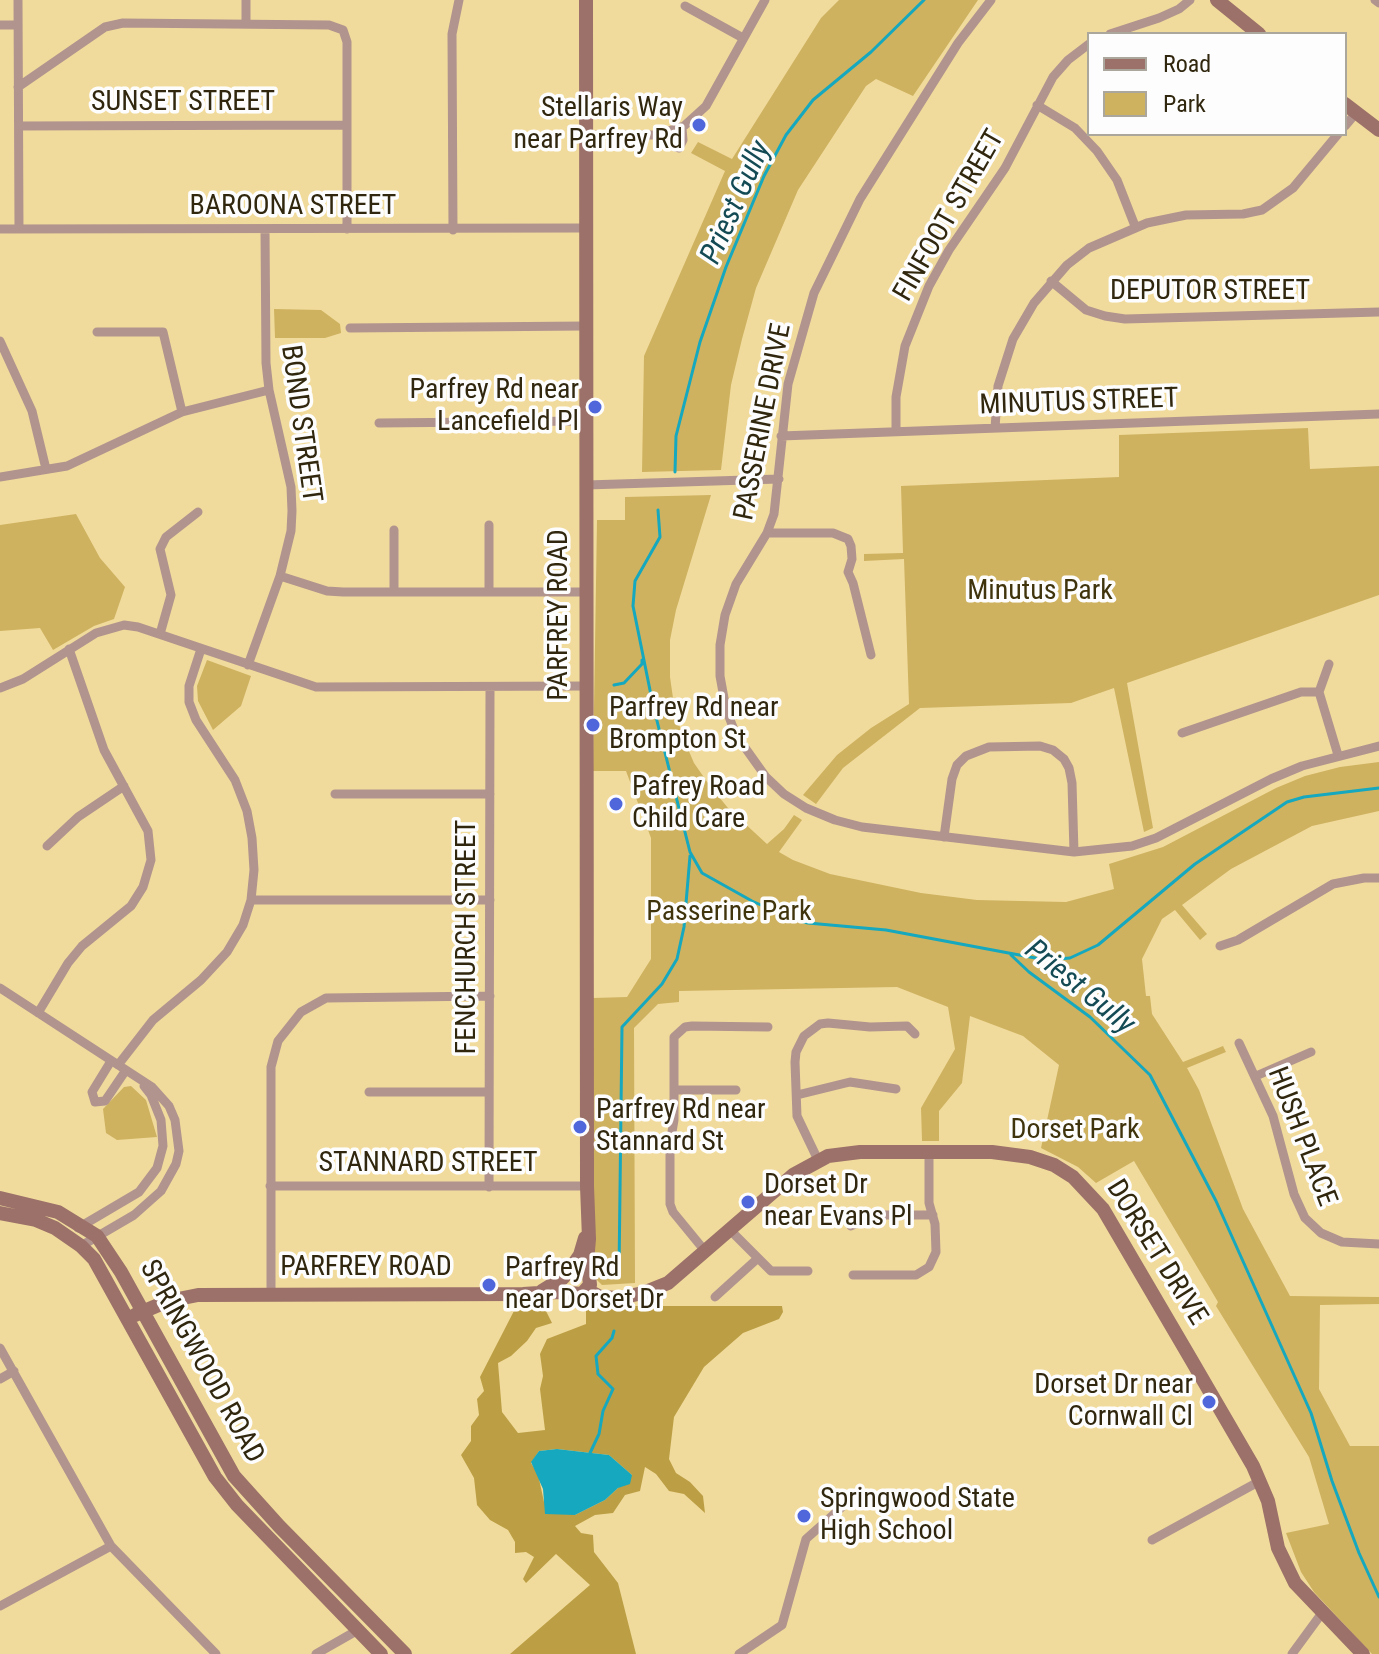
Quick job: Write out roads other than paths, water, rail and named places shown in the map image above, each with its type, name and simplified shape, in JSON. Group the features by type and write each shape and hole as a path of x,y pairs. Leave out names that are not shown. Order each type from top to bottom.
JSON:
{"main road":[{"name":"PARFREY ROAD","path":"140,1307 198,1295 535,1294 577,1280 587,1230 586,0"},
{"path":"1217,0 1257,32"},
{"path":"1362,118 1379,138"},
{"name":"DORSET DRIVE","path":"577,1280 605,1290 636,1294 668,1283 793,1175 818,1160 838,1154 992,1152 1030,1157 1054,1165 1088,1191 1103,1209 1260,1481 1268,1501 1278,1548 1295,1583 1363,1654"},
{"name":"SPRINGWOOD ROAD","path":"1,1200 41,1206 82,1225 97,1236 140,1307 224,1461 242,1486 405,1654"},
{"name":"SPRINGWOOD ROAD","path":"1,1200 67,1235 94,1259 215,1477 237,1505 381,1654"},
{"name":"PARFREY ROAD","path":"125,1314 168,1293 198,1295"},
{"path":"156,1337 157,1322 168,1301"}],"street":[{"path":"18,0 19,229"},
{"path":"246,0 246,24"},
{"path":"453,230 452,34 459,0"},
{"path":"586,135 656,135 682,128 706,106 765,0"},
{"name":"PASSERINE DRIVE","path":"991,0 958,43 860,199 831,252 814,293 797,346 781,436 774,514 767,533 736,584 725,615 720,645 722,687 736,735 766,777 806,808 835,820 862,827 1074,852 1132,846 1156,838 1271,779 1338,755 1379,749"},
{"path":"1135,30 1179,9 1190,0"},
{"path":"685,6 743,38"},
{"path":"18,87 105,27 123,23 329,25 343,30 347,42 347,229"},
{"path":"0,25 18,25"},
{"name":"FINFOOT STREET","path":"896,431 899,374 914,320 949,250 1005,168 1053,77 1087,46"},
{"path":"1037,105 1075,128 1097,151 1117,180 1135,226"},
{"name":"SUNSET STREET","path":"19,126 347,125"},
{"path":"656,135 674,148 679,148 683,140 682,128"},
{"path":"995,428 995,405 1002,365 1022,322 1051,281 1067,265 1089,248 1135,226 1186,215 1243,214 1262,210 1293,188 1336,136"},
{"name":"BAROONA STREET","path":"0,229 585,228"},
{"name":"BOND STREET","path":"248,665 280,576 291,531 291,487 266,363 265,229"},
{"name":"DEPUTOR STREET","path":"1051,281 1086,310 1125,319 1379,312"},
{"path":"350,328 585,326"},
{"path":"97,332 163,332 182,412"},
{"path":"0,341 32,411 46,469"},
{"path":"0,477 86,458 182,412 269,390"},
{"name":"MINUTUS STREET","path":"781,436 1379,414"},
{"path":"379,423 586,421"},
{"path":"586,485 779,479"},
{"path":"160,634 171,595 160,549 166,537 198,512"},
{"path":"489,525 489,591"},
{"path":"394,530 394,591"},
{"path":"767,533 842,535 851,546 852,559 848,572 871,655"},
{"path":"280,576 327,591 586,592"},
{"path":"0,688 23,679 96,633 124,625 160,634 316,687 587,686"},
{"path":"38,1013 68,963 82,946 131,906 149,872 151,848 148,831 104,750 69,649"},
{"path":"118,1065 153,1020 201,980 227,952 243,925 251,900 254,870 247,811 235,780 196,720 189,702 189,686 201,649"},
{"path":"1329,664 1319,692 1338,755"},
{"name":"FENCHURCH STREET","path":"489,1187 490,688"},
{"path":"1182,733 1301,692 1319,692"},
{"path":"944,837 952,779 957,765 966,756 989,747 1040,746 1053,750 1069,768 1074,852"},
{"path":"47,846 78,817 124,786"},
{"path":"335,794 490,794"},
{"path":"1220,946 1238,940 1333,884 1379,878"},
{"path":"251,900 490,900"},
{"path":"0,1002 3,990 152,1087 169,1106 179,1137 176,1164 170,1178 151,1202 81,1246"},
{"path":"271,1294 271,1067 278,1041 301,1012 326,998 490,996"},
{"path":"818,1160 799,1124 796,1052 804,1036 820,1024 907,1026 915,1034"},
{"path":"705,1251 670,1204 674,1037 685,1027 768,1027"},
{"name":"HUSH PLACE","path":"1239,1043 1278,1132 1294,1194 1305,1218 1321,1233 1342,1242 1379,1244"},
{"path":"1256,1076 1311,1052"},
{"path":"67,1235 139,1192 161,1158 161,1120 151,1095 136,1077"},
{"path":"797,1095 850,1082 896,1089"},
{"path":"674,1090 736,1090"},
{"path":"369,1092 489,1092"},
{"path":"853,1275 916,1275 934,1260 929,1152"},
{"name":"STANNARD STREET","path":"270,1186 587,1186"},
{"path":"851,1226 874,1215 933,1215"},
{"path":"730,1230 771,1271 808,1271"},
{"path":"715,1297 757,1259"},
{"path":"0,1348 111,1546 216,1654"},
{"path":"0,1379 14,1371"},
{"path":"1152,1540 1260,1481"},
{"path":"739,1654 782,1625 806,1539 860,1491"},
{"path":"0,1606 111,1546"},
{"path":"1292,1654 1322,1613"},
{"path":"316,1654 358,1630"}],"water":[{"path":"557,1449 609,1455 632,1475 630,1484 618,1488 605,1500 575,1515 545,1514 543,1489 531,1462 539,1451"}],"waterway":[{"name":"Priest Gully","path":"675,472 676,436 700,342 726,267 764,176 786,135 813,100 871,52 924,0"},
{"name":"Priest Gully","path":"658,510 660,537 635,581 633,606 653,705 690,852 702,873 792,919 886,930 1046,960 1070,958 1098,945 1195,864 1287,802 1379,788"},
{"path":"614,685 624,683 642,664 642,660"},
{"path":"619,1272 622,1027 662,984 677,959 684,927 690,856"},
{"name":"Priest Gully","path":"1011,955 1090,1017 1150,1075 1216,1201 1311,1413 1332,1481 1379,1597"},
{"path":"590,1453 613,1389 598,1374 596,1356 612,1338 614,1331"}],"place":[{"name":"Stellaris Way near Parfrey Rd","path":"699,125"},
{"name":"Parfrey Rd near Lancefield Pl","path":"595,407"},
{"name":"Parfrey Rd near Brompton St","path":"593,725"},
{"name":"Pafrey Road Child Care","path":"616,804"},
{"name":"Parfrey Rd near Stannard St","path":"580,1127"},
{"name":"Dorset Dr near Evans Pl","path":"748,1202"},
{"name":"Parfrey Rd near Dorset Dr","path":"489,1285"},
{"name":"Dorset Dr near Cornwall Cl","path":"1209,1402"},
{"name":"Springwood State High School","path":"804,1516"}],"park label":[{"name":"Minutus Park","path":"1040,592"},
{"name":"Passerine Park","path":"729,913"},
{"name":"Dorset Park","path":"1075,1131"}]}
